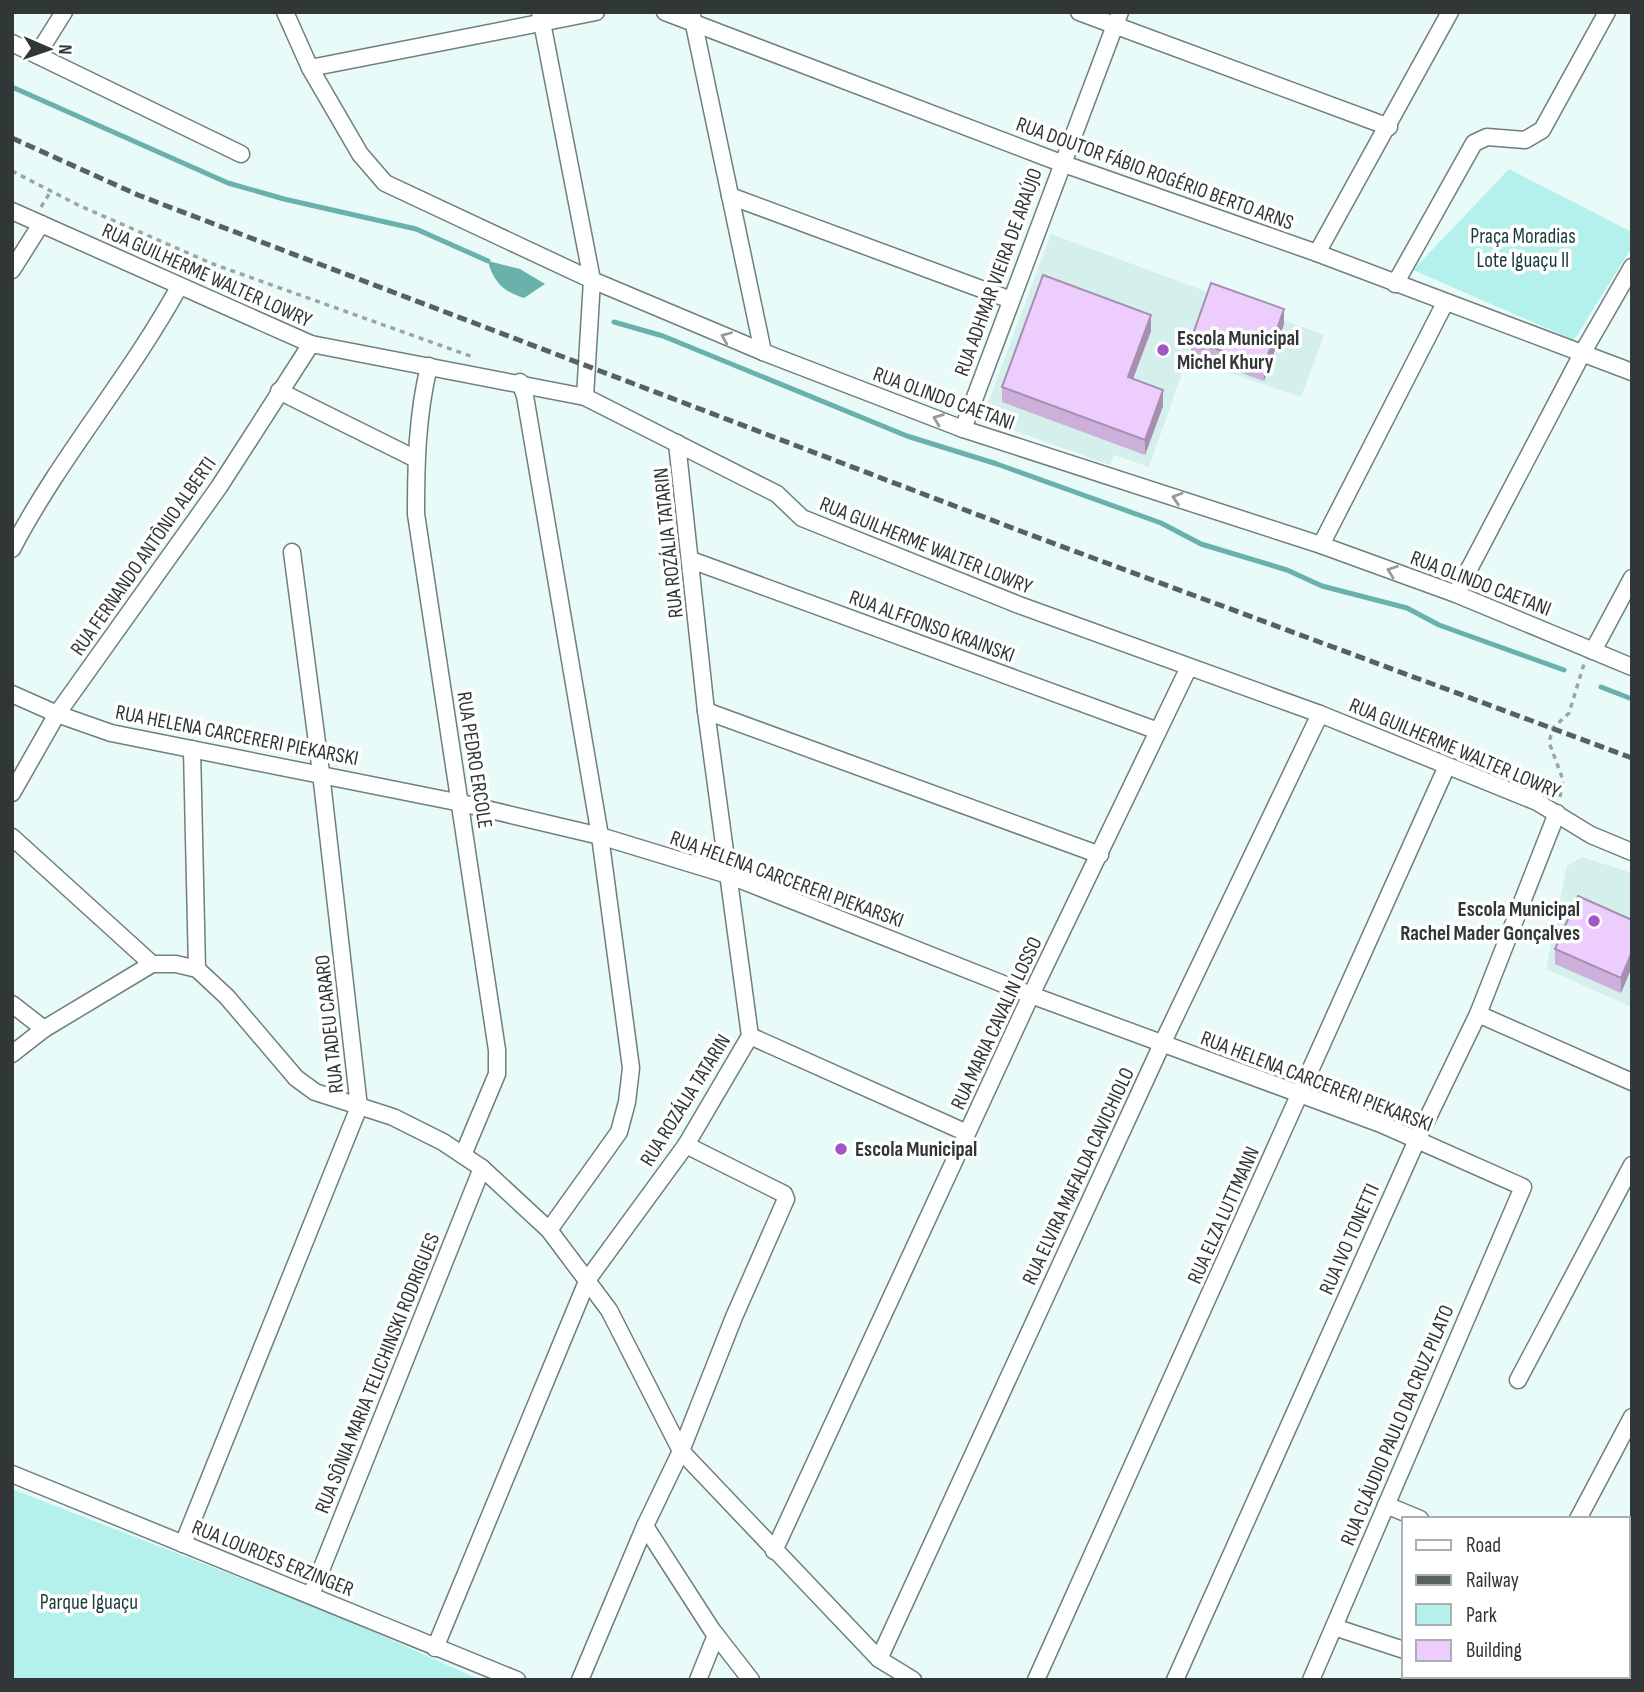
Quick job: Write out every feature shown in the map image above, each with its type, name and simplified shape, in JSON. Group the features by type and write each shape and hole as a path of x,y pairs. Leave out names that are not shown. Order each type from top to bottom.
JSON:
{"street":[{"path":"37,55 64,12"},
{"name":"RUA OLINDO CAETANI","path":"285,12 310,68 360,154 385,183 592,280 763,352 963,429 1321,545 1457,594 1589,657 1632,667"},
{"path":"310,68 541,18 596,12"},
{"name":"RUA DOUTOR FÁBIO ROGÉRIO BERTO ARNS","path":"665,12 693,17 1061,163 1317,253 1632,372"},
{"path":"1079,12 1117,19 1389,127"},
{"path":"1317,253 1389,127 1450,12"},
{"path":"1395,284 1474,143 1487,137 1525,140 1542,130 1606,12"},
{"path":"693,17 763,352"},
{"path":"541,18 592,280 585,397"},
{"name":"RUA ADHMAR VIEIRA DE ARAÚJO","path":"963,429 1117,19"},
{"path":"12,43 241,154"},
{"path":"730,196 1011,300"},
{"name":"RUA GUILHERME WALTER LOWRY","path":"12,211 311,344 520,382 585,397 777,494 802,518 1007,601 1320,714 1557,813 1591,835 1632,852"},
{"path":"12,270 41,224"},
{"path":"1457,594 1583,352 1632,267"},
{"path":"12,549 37,501 159,324 179,287"},
{"path":"1321,545 1446,303"},
{"name":"RUA FERNANDO ANTÔNIO ALBERTI","path":"12,793 57,714 219,487 311,344"},
{"name":"RUA PEDRO ERCOLE","path":"429,366 420,404 416,514 497,1050 497,1074 463,1155"},
{"path":"520,382 528,410 600,836 631,1068 627,1102 619,1132 549,1230"},
{"path":"279,391 416,459"},
{"name":"RUA ROZÁLIA TATARIN","path":"435,1647 588,1279 686,1145 750,1036 706,711 677,443"},
{"name":"RUA TADEU CARARO","path":"183,1544 359,1107 321,773 292,552"},
{"name":"RUA ALFFONSO KRAINSKI","path":"691,560 1158,731"},
{"path":"1589,657 1632,578"},
{"name":"RUA MARIA CAVALIN LOSSO","path":"774,1551 1031,995 1189,667"},
{"name":"RUA HELENA CARCERERI PIEKARSKI","path":"12,694 57,714 111,733 461,803 600,836 728,876 1031,995 1417,1140 1523,1187"},
{"path":"706,711 1100,855"},
{"name":"RUA ELVIRA MAFALDA CAVICHIOLO","path":"879,1659 1162,1044 1320,714"},
{"path":"192,749 197,969"},
{"name":"RUA ELZA LUTTMANN","path":"1036,1680 1447,766"},
{"name":"RUA IVO TONETTI","path":"1175,1680 1417,1140 1478,1014 1557,813"},
{"path":"12,837 152,964"},
{"path":"12,1054 44,1029 152,964 176,964 197,969 227,997 296,1078 315,1092 393,1117 463,1155 482,1168 549,1230 609,1310 681,1451 879,1659 913,1680"},
{"path":"12,1004 44,1029"},
{"path":"1478,1014 1632,1082"},
{"path":"750,1036 967,1133"},
{"path":"580,1680 645,1526 681,1451 734,1317 786,1199 784,1194 686,1145"},
{"path":"1518,1380 1632,1165"},
{"name":"RUA SÔNIA MARIA TELICHINSKI RODRIGUES","path":"312,1595 482,1168"},
{"name":"RUA CLÁUDIO PAULO DA CRUZ PILATO","path":"1311,1680 1523,1187"},
{"path":"1579,1517 1632,1418"},
{"name":"RUA LOURDES ERZINGER","path":"12,1474 517,1680"},
{"path":"1386,1505 1415,1517"},
{"path":"645,1526 716,1635 751,1680"},
{"path":"1334,1627 1402,1649"},
{"path":"698,1680 716,1635"}],"path":[{"path":"12,171 80,206 213,264 471,355 499,379"},
{"path":"1557,813 1563,780 1549,742 1553,728 1569,713 1589,657"}],"shaded area":[{"name":"Escola Municipal Michel Khury","path":"1051,234 1324,335 1301,397 1187,359 1149,467 1114,455 1110,465 982,419"},
{"path":"488,261 520,269 545,284 524,298 517,296 496,280"},
{"name":"Escola Municipal Rachel Mader Gonçalves","path":"1582,857 1632,873 1632,1007 1546,969 1567,866"}],"green space":[{"name":"Praça Moradias Lote Iguaçu II","path":"1509,169 1632,232 1632,247 1574,340 1413,270"},
{"name":"Parque Iguaçu","path":"12,1489 333,1614 481,1680 12,1680"}],"building":[{"path":"1043,275 1151,315 1128,377 1163,390 1145,440 1002,387"},
{"path":"1211,283 1284,309 1264,366 1191,340"},
{"path":"1578,896 1632,920 1632,952 1621,978 1555,949"}],"waterway":[{"path":"12,87 228,183 284,199 416,229 488,261"},
{"path":"614,322 663,336 907,436 997,464 1161,523 1201,544 1287,570 1322,586 1407,608 1439,625 1564,670"},
{"path":"1601,687 1632,699"}],"railway":[{"path":"12,138 138,195 1023,532 1632,758"}],"place":[{"name":"Escola Municipal Michel Khury","path":"1163,350"},
{"name":"Escola Municipal Rachel Mader Gonçalves","path":"1594,921"},
{"name":"Escola Municipal","path":"841,1149"}]}
